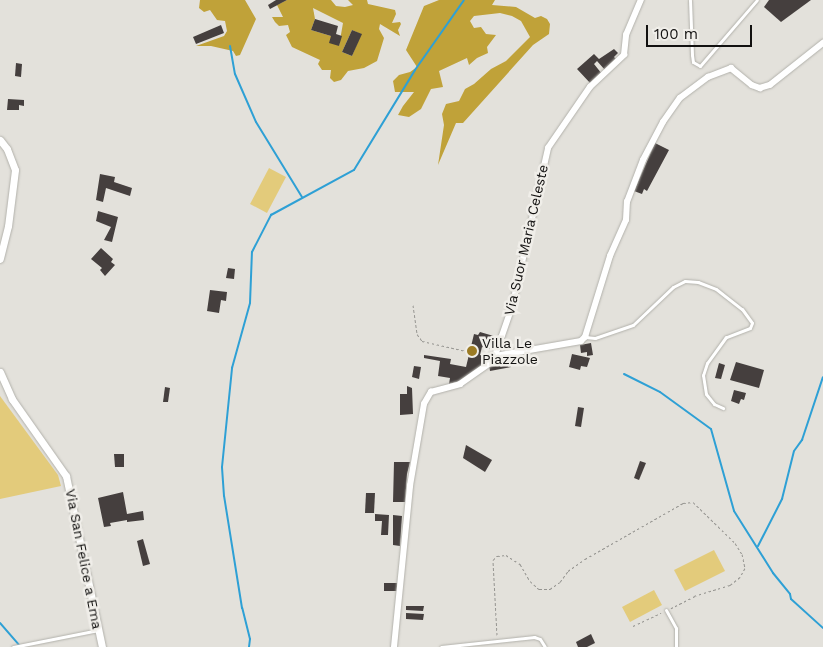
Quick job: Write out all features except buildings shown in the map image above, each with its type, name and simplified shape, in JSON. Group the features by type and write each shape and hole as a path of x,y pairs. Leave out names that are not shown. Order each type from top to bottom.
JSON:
{"street":[{"name":"Via Suor Maria Celeste","path":"394,647 410,486 424,404 430,392 460,384 490,363 495,356 512,307 548,148 590,87 624,55 626,35 641,0"},
{"path":"495,356 581,341 586,337 610,256 626,220 627,202 643,160 663,122 680,98 708,77 731,68 752,85 760,88 770,85 823,44"},
{"path":"0,140 7,149 15,170 8,226 0,260"},
{"name":"Via San Felice a Ema","path":"0,372 2,383 19,410 66,476 102,647"}],"lane":[{"path":"690,0 693,62 700,66 757,0"},
{"path":"586,337 595,338 633,325 673,286 685,282 698,282 716,289 742,309 752,323 750,328 726,337 707,363 703,375 706,394 714,404 723,408"},
{"path":"666,610 676,628 676,647"},
{"path":"13,647 98,630"},
{"path":"441,647 534,638 540,639 545,647"}],"path":[{"path":"413,305 417,334 422,341 466,351"},
{"path":"498,641 494,560 497,556 506,555 520,564 530,581 539,589 550,589 560,582 568,570 585,559 682,503 693,502 735,542 742,554 745,568 740,577 730,585 695,596 633,626"}],"shaded area":[{"path":"200,0 245,0 256,19 240,55 236,56 233,51 211,46 196,46 224,36 227,31 225,21 217,20 210,10 204,12 199,8"},
{"path":"287,0 331,0 336,6 345,7 353,5 348,0 367,0 368,4 395,10 396,14 392,23 400,22 398,30 400,36 380,24 379,29 384,38 377,61 364,68 348,71 341,80 334,82 330,78 331,70 322,70 318,64 320,60 292,47 286,35 290,32 288,25 279,26 272,17 283,17 277,5","holes":["313,8 343,23 339,46 331,36 311,30 315,19","352,30 361,34 352,56 342,52"]},
{"path":"439,0 495,0 492,5 516,7 535,18 541,16 547,19 550,24 549,34 533,45 463,123 456,123 438,165 444,125 442,114 446,104 459,101 465,89 474,84 491,69 506,61 530,37 521,21 512,16 500,13 474,16 470,21 474,28 481,27 486,34 496,35 487,47 488,53 477,58 469,65 467,58 439,71 443,87 431,89 421,109 409,117 398,115 414,92 395,92 393,81 399,75 410,72 417,67 406,50 424,6"},
{"path":"269,168 286,177 267,213 250,204"},
{"path":"0,396 58,475 61,486 0,499"},
{"path":"714,550 725,571 685,591 674,570"},
{"path":"654,590 662,605 630,622 622,607"}],"waterway":[{"path":"249,647 250,639 242,608 224,496 222,467 232,368 250,303 252,252 271,215 354,170 415,70 464,0"},
{"path":"230,46 235,74 256,122 302,197"},
{"path":"624,374 660,392 711,429 734,511 773,573 790,594 791,599 823,628"},
{"path":"758,546 782,499 794,451 802,440 823,377"},
{"path":"0,623 20,646"}],"place":[{"name":"Villa Le Piazzole","path":"472,351"}]}
